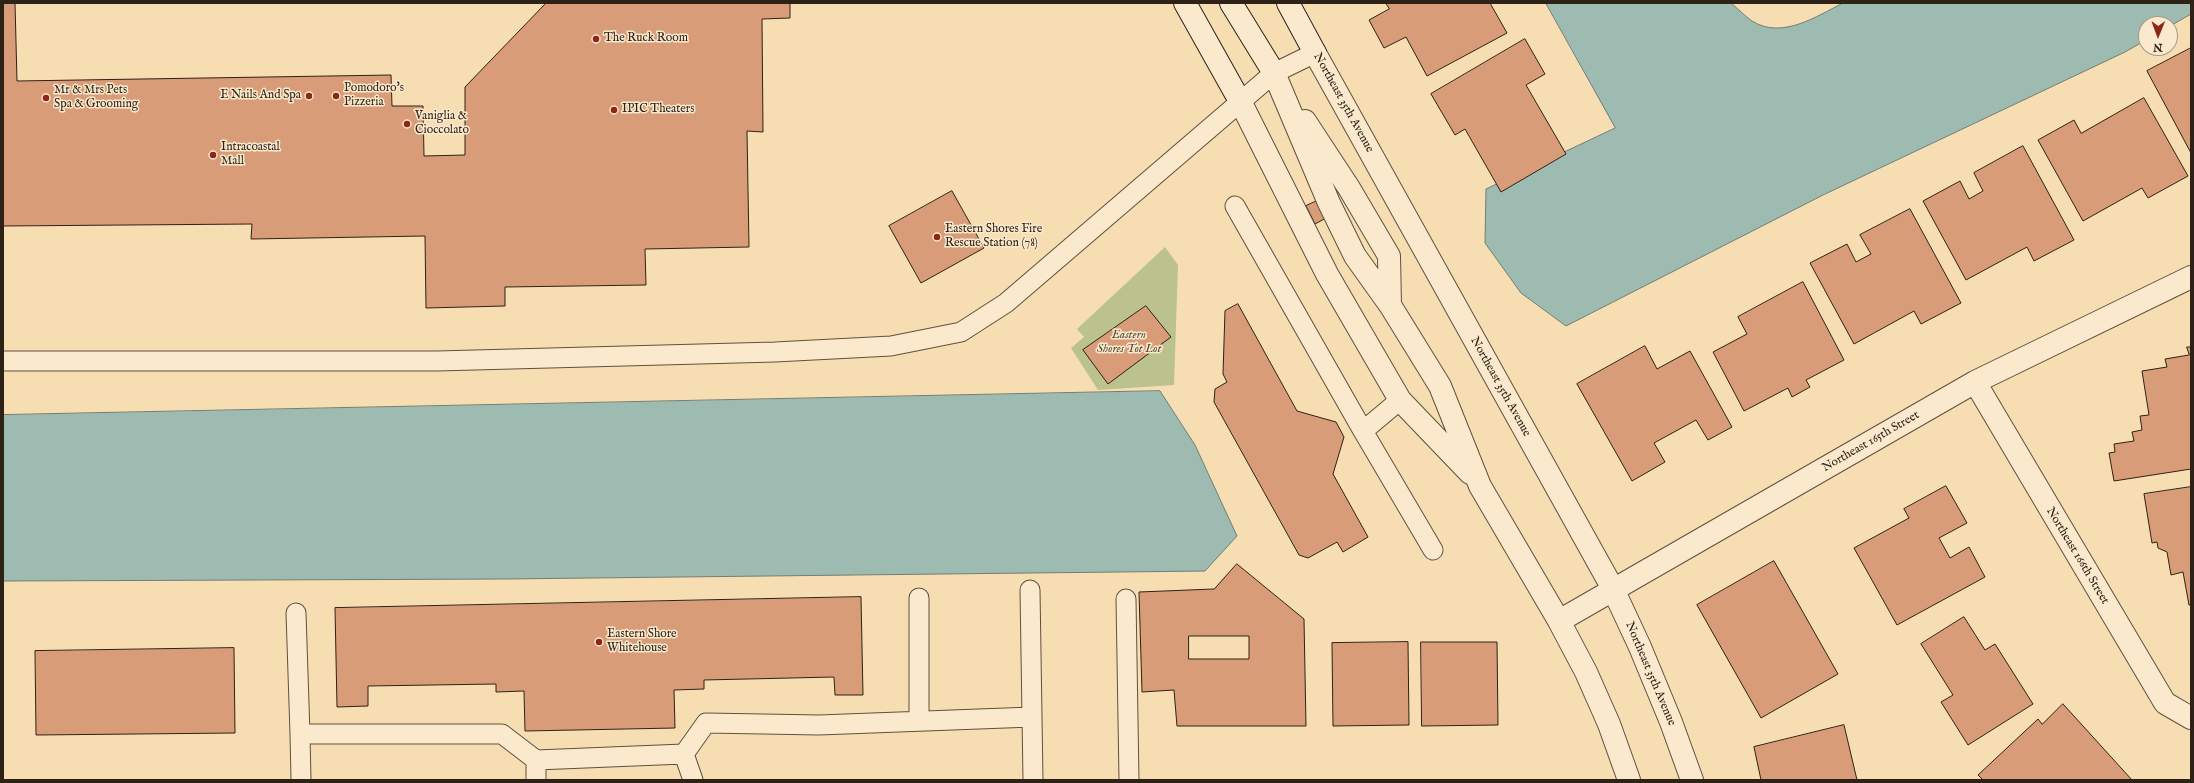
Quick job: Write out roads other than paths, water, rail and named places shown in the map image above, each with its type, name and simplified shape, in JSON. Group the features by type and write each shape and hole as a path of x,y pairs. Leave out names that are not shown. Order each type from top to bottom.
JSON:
{"street":[{"path":"1185,3 1241,103 1327,274 1400,400 1478,482"},
{"path":"1231,3 1274,73 1349,188 1389,256 1390,305"},
{"name":"Northeast 35th Avenue","path":"1288,3 1613,589 1640,647 1686,779"},
{"path":"1274,73 1329,203 1348,243 1355,256 1390,305 1440,386 1478,482 1559,621 1594,691 1630,780"},
{"name":"Northeast 165th Street","path":"1559,621 1975,382 2191,277"},
{"name":"Northeast 166th Street","path":"1975,382 2165,704 2191,718"}],"lane":[{"path":"3,361 437,361 760,352 891,346 961,332 1006,303 1133,193 1241,103 1274,73 1315,53"},
{"path":"1235,206 1363,431 1433,550"},
{"path":"1363,431 1400,400"},
{"path":"1030,590 1033,780"},
{"path":"919,598 919,721"},
{"path":"1126,599 1129,780"},
{"path":"296,613 301,780"},
{"path":"684,754 706,723 819,724 1032,717"},
{"path":"300,734 502,734 536,760 684,754"},
{"path":"684,754 693,780"},
{"path":"536,760 536,780"}],"water":[{"path":"1546,3 1731,3 1752,21 1763,26 1775,28 1799,24 1843,3 2191,3 2191,14 2178,21 2178,16 2138,16 2138,45 2125,52 1823,195 1566,326 1521,293 1485,243 1486,189 1615,128"},
{"path":"1160,391 1195,445 1237,536 1205,571 504,579 3,581 3,415"}],"place":[{"name":"The Ruck Room","path":"596,39"},
{"name":"E Nails And Spa","path":"309,96"},
{"name":"Pomodoro's Pizzeria","path":"336,96"},
{"name":"Mr & Mrs Pets Spa & Grooming","path":"46,98"},
{"name":"IPIC Theaters","path":"614,110"},
{"name":"Vaniglia & Cioccolato","path":"407,124"},
{"name":"Intracoastal Mall","path":"213,155"},
{"name":"Eastern Shores Fire Rescue Station (78)","path":"937,237"},
{"name":"Eastern Shore Whitehouse","path":"599,642"}],"park label":[{"name":"Eastern Shores Tot Lot","path":"1129,343"}]}
